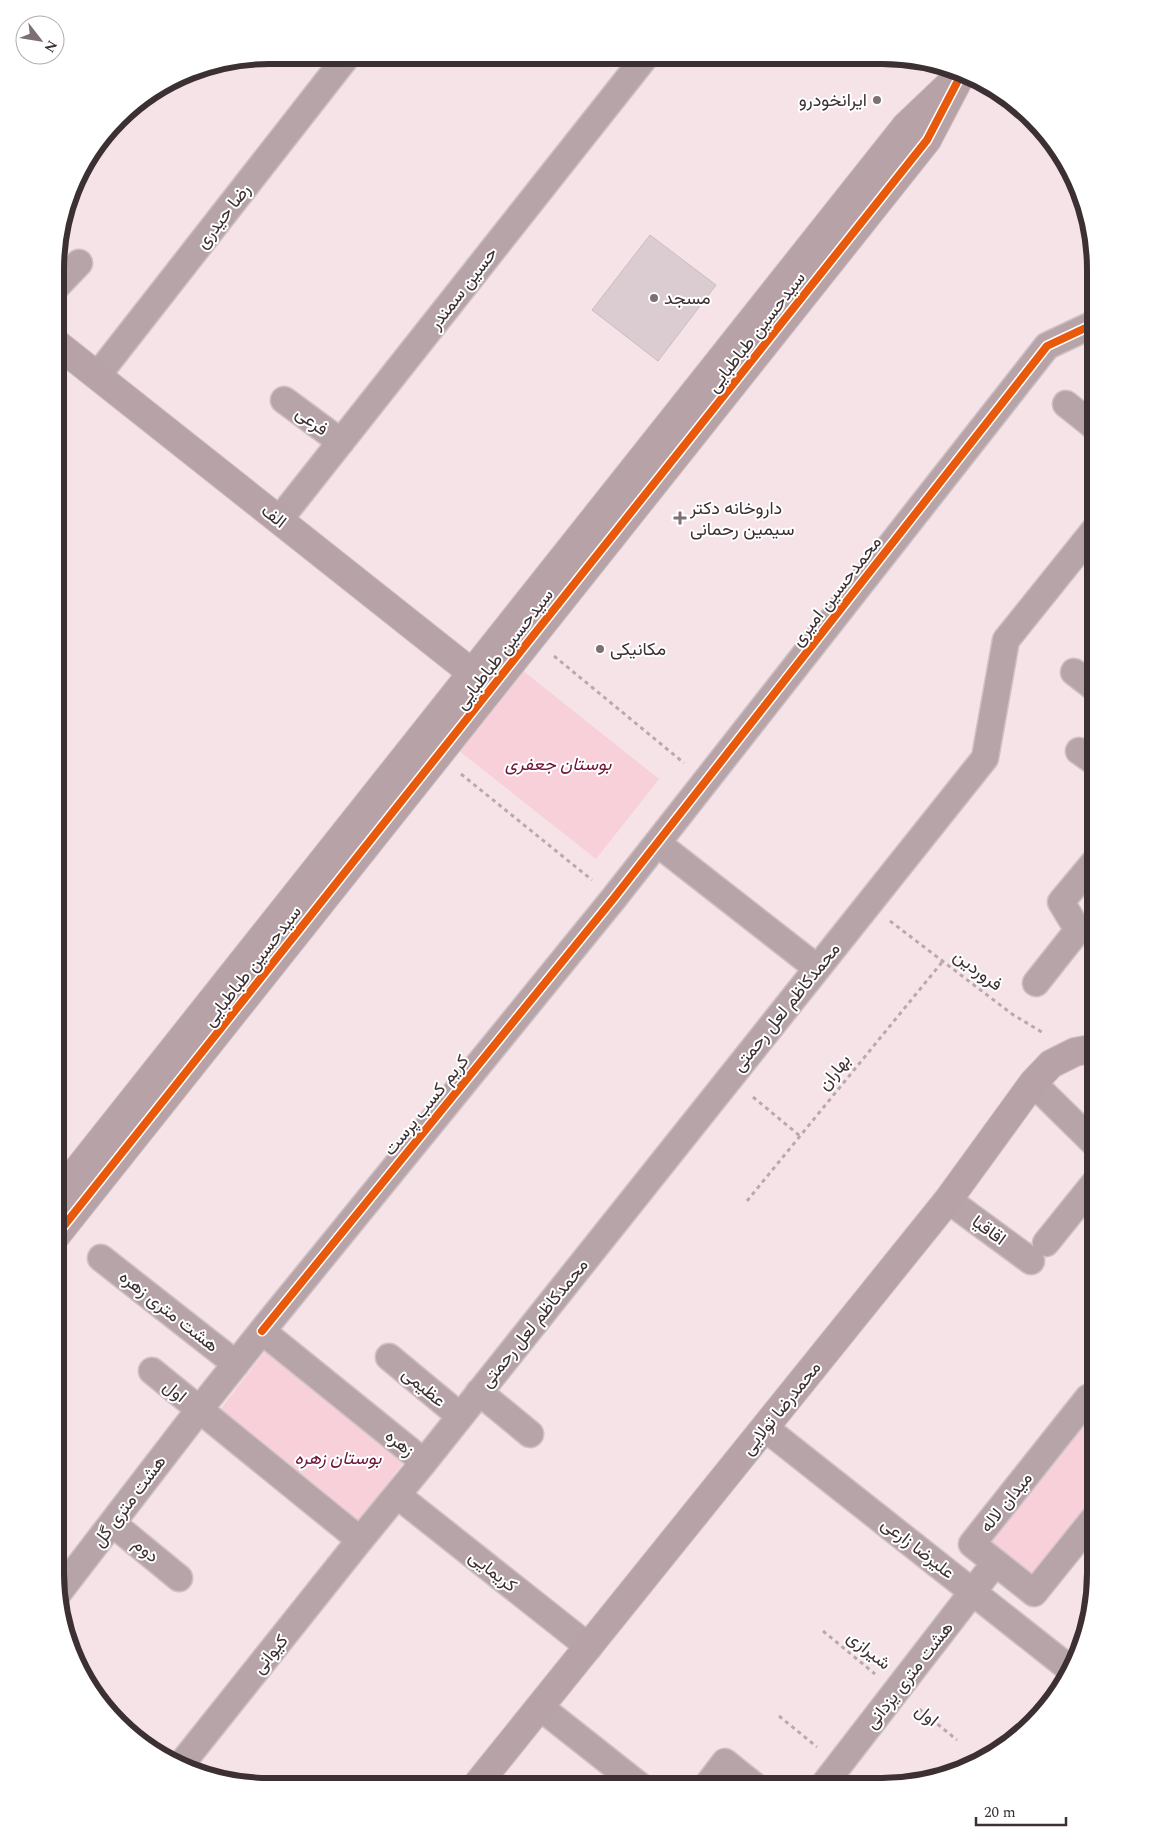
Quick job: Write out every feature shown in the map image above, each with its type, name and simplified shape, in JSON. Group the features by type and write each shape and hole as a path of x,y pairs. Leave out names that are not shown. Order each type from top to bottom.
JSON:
{"street":[{"name":"رضا حیدری","path":"97,376 341,64"},
{"name":"حسین سمندر","path":"279,520 640,64"},
{"name":"سیدحسین طباطبایی","path":"64,1187 482,681 906,126 955,77"},
{"name":"سیدحسین طباطبایی","path":"64,1227 438,756 482,681 532,637 927,140 958,78"},
{"path":"64,279 79,263"},
{"name":"محمدحسین امیری","path":"614,898 1047,346 1087,327"},
{"name":"الف","path":"64,350 482,681"},
{"name":"فرعی","path":"284,400 341,442"},
{"path":"1066,404 1087,421"},
{"name":"محمدکاظم لعل رحمتی","path":"424,1462 985,758 1006,640 1087,539"},
{"path":"1074,672 1087,682"},
{"path":"657,842 818,968"},
{"path":"1036,984 1078,930 1061,902 1087,871"},
{"name":"کریم کسب پرست","path":"262,1331 614,898"},
{"name":"محمدرضا تولایی","path":"482,1778 948,1200 1033,1083 1050,1064 1085,1050"},
{"path":"1033,1083 1087,1136"},
{"name":"اقاقیا","path":"948,1200 1038,1252 1087,1192"},
{"name":"هشت متری زهره","path":"101,1258 236,1364"},
{"path":"262,1331 199,1410 360,1540"},
{"name":"زهره","path":"262,1331 424,1462 360,1540"},
{"name":"عظیمی","path":"389,1357 460,1416"},
{"name":"اول","path":"152,1372 199,1410"},
{"path":"479,1392 530,1434"},
{"name":"میدان لاله","path":"1087,1399 972,1544 1034,1593 1087,1527"},
{"name":"هشت متری گل","path":"64,1585 199,1410"},
{"name":"علیرضا زارعی","path":"765,1428 1065,1665"},
{"name":"کریمایی","path":"397,1495 589,1647"},
{"name":"دوم","path":"112,1523 179,1578"},
{"name":"کیوانی","path":"184,1760 360,1540"},
{"name":"هشت متری یزدانی","path":"829,1778 996,1563"},
{"path":"540,1707 630,1778"},
{"path":"712,1778 725,1762 745,1778"}],"path":[{"path":"532,637 706,781"},
{"path":"438,756 614,898"},
{"path":"730,1078 800,1136"},
{"path":"779,1716 838,1765"}],"green space":[{"name":"بوستان جعفری","path":"522,670 659,779 596,859 458,750"},
{"name":"بوستان زهره","path":"266,1350 406,1459 356,1524 216,1415"},
{"path":"1078,1418 1087,1424 1087,1513 1034,1581 982,1541"}],"building":[{"name":"مسجد","path":"650,235 716,285 658,361 592,310"}],"cycle path":[{"path":"64,1226 927,140 959,78"},
{"path":"262,1331 614,898 1047,346 1087,327"}],"place":[{"name":"ایرانخودرو","path":"877,100"},
{"name":"مسجد","path":"654,298"},
{"name":"داروخانه دکتر سیمین رحمانی","path":"680,518"},
{"name":"مکانیکی","path":"600,649"}]}
